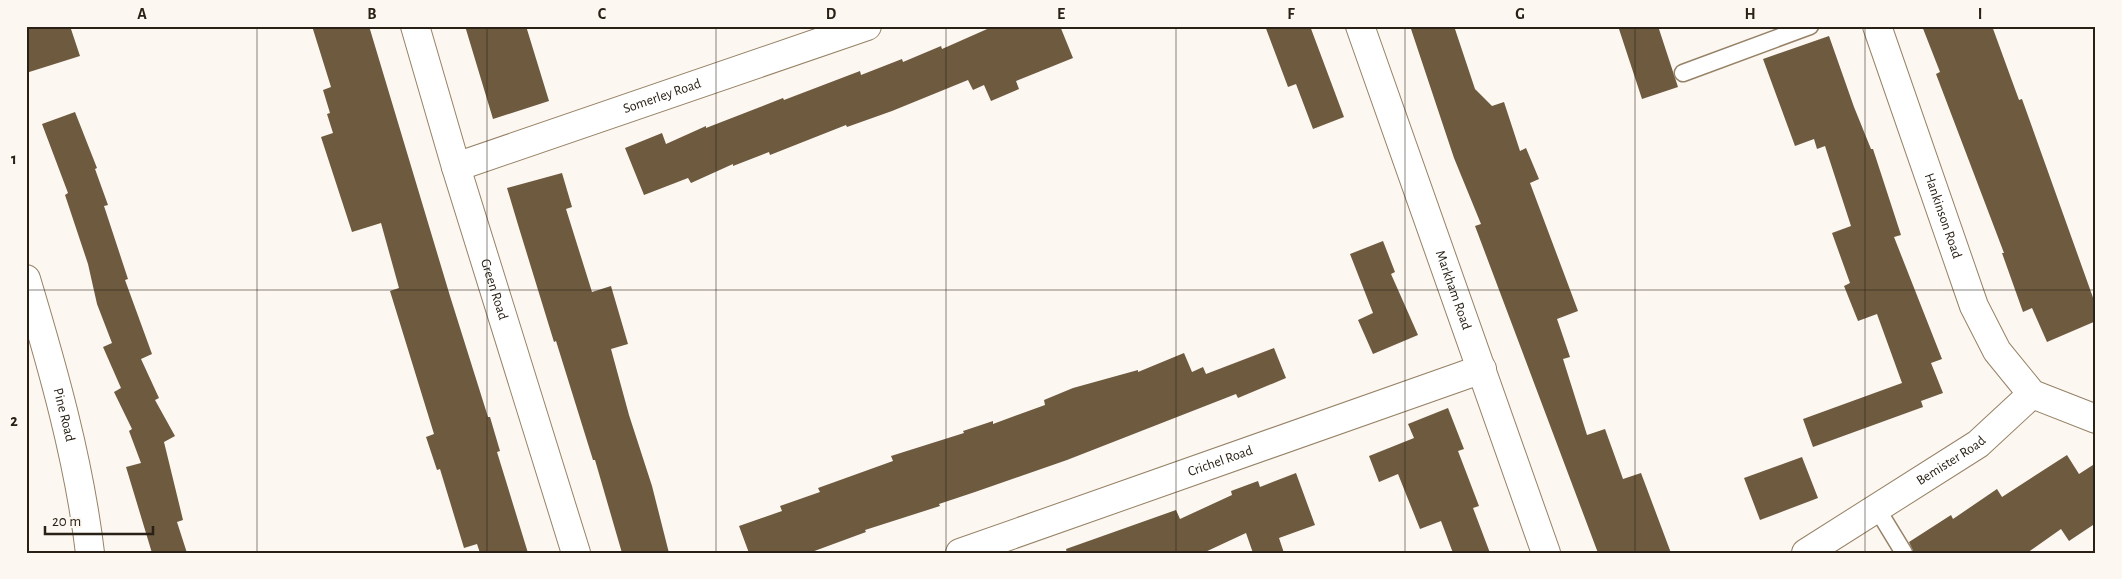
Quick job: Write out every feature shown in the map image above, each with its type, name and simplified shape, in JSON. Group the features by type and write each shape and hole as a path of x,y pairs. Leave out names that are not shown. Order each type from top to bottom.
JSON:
{"street":[{"name":"Green Road","path":"415,26 456,167 576,553"},
{"name":"Somerley Road","path":"456,167 865,26"},
{"name":"Markham Road","path":"1360,26 1546,553"},
{"name":"Hankinson Road","path":"1877,26 1974,306 1997,351 2032,394"},
{"name":"Pine Road","path":"26,279 56,377 86,522 90,553"},
{"name":"Crichel Road","path":"960,553 1482,369"},
{"path":"2032,394 2096,419"},
{"name":"Bemister Road","path":"1806,553 1978,444 2032,394"}],"lane":[{"path":"1683,73 1810,26"},
{"path":"1876,508 1904,553"}],"building":[{"path":"26,26 70,26 80,56 26,73"},
{"path":"312,26 369,26 450,296 488,417 490,417 500,451 497,452 528,553 480,553 477,544 464,548 440,469 437,470 426,437 434,434 390,291 399,288 381,223 352,232 321,137 333,133 327,114 330,113 323,90 331,87"},
{"path":"465,26 526,26 549,101 493,119"},
{"path":"994,26 1060,26 1073,58 1016,81 1019,89 991,101 984,85 973,90 968,80 892,111 847,127 846,125 770,155 769,152 733,166 733,164 691,183 688,178 644,195 625,148 662,133 666,144 706,126 706,128 860,71 861,75 902,59 903,62 941,46 942,49"},
{"path":"1265,26 1310,26 1344,117 1313,129 1296,84 1288,87"},
{"path":"1410,26 1454,26 1475,89 1492,106 1504,102 1520,151 1526,148 1539,179 1530,183 1578,311 1557,319 1570,357 1563,359 1587,435 1605,429 1623,479 1641,473 1671,553 1598,553 1475,226 1481,224 1454,158"},
{"path":"1618,26 1658,26 1678,87 1642,99"},
{"path":"1922,26 1992,26 2019,100 2022,99 2096,306 2096,321 2047,342 2032,308 2023,312 2002,253 2004,253 1936,74 1940,72"},
{"path":"1829,36 1854,107 1871,149 1873,149 1901,235 1894,237 1942,359 1931,363 1943,393 1921,401 1923,407 1813,447 1803,419 1902,383 1877,314 1858,321 1844,286 1850,283 1832,233 1851,226 1825,146 1817,149 1814,139 1795,146 1763,59"},
{"path":"75,112 97,168 95,169 108,205 104,206 128,279 125,280 152,354 141,359 159,398 155,400 175,436 164,442 183,520 177,522 187,553 152,553 126,467 141,463 129,431 132,429 114,392 121,388 103,347 112,343 97,304 88,264 65,195 68,193 42,124"},
{"path":"562,173 572,207 566,209 592,292 611,286 628,344 611,349 629,415 652,486 669,553 622,553 595,460 593,460 556,341 554,342 507,188"},
{"path":"1383,241 1395,272 1391,274 1418,335 1373,354 1358,320 1373,313 1350,254"},
{"path":"1274,348 1286,378 1238,398 1236,394 1067,460 939,504 940,506 865,530 866,532 809,553 749,553 739,526 782,511 780,506 820,492 818,488 893,461 891,456 964,433 963,431 993,421 993,424 1045,405 1044,400 1073,388 1138,370 1138,372 1184,353 1192,372 1203,367 1206,374"},
{"path":"1448,408 1464,449 1458,451 1479,506 1473,508 1490,553 1453,553 1441,521 1420,529 1398,474 1379,482 1369,456 1414,438 1408,424"},
{"path":"2067,455 2079,474 2096,463 2096,523 2069,541 2061,529 2027,553 1914,553 1909,542 1951,515 1953,519 1997,489 2002,497"},
{"path":"1802,457 1818,498 1760,520 1744,478"},
{"path":"1296,473 1315,525 1279,538 1284,553 1253,553 1246,533 1203,553 1067,553 1066,549 1176,510 1180,519 1232,495 1231,491 1258,481 1260,487"}]}
